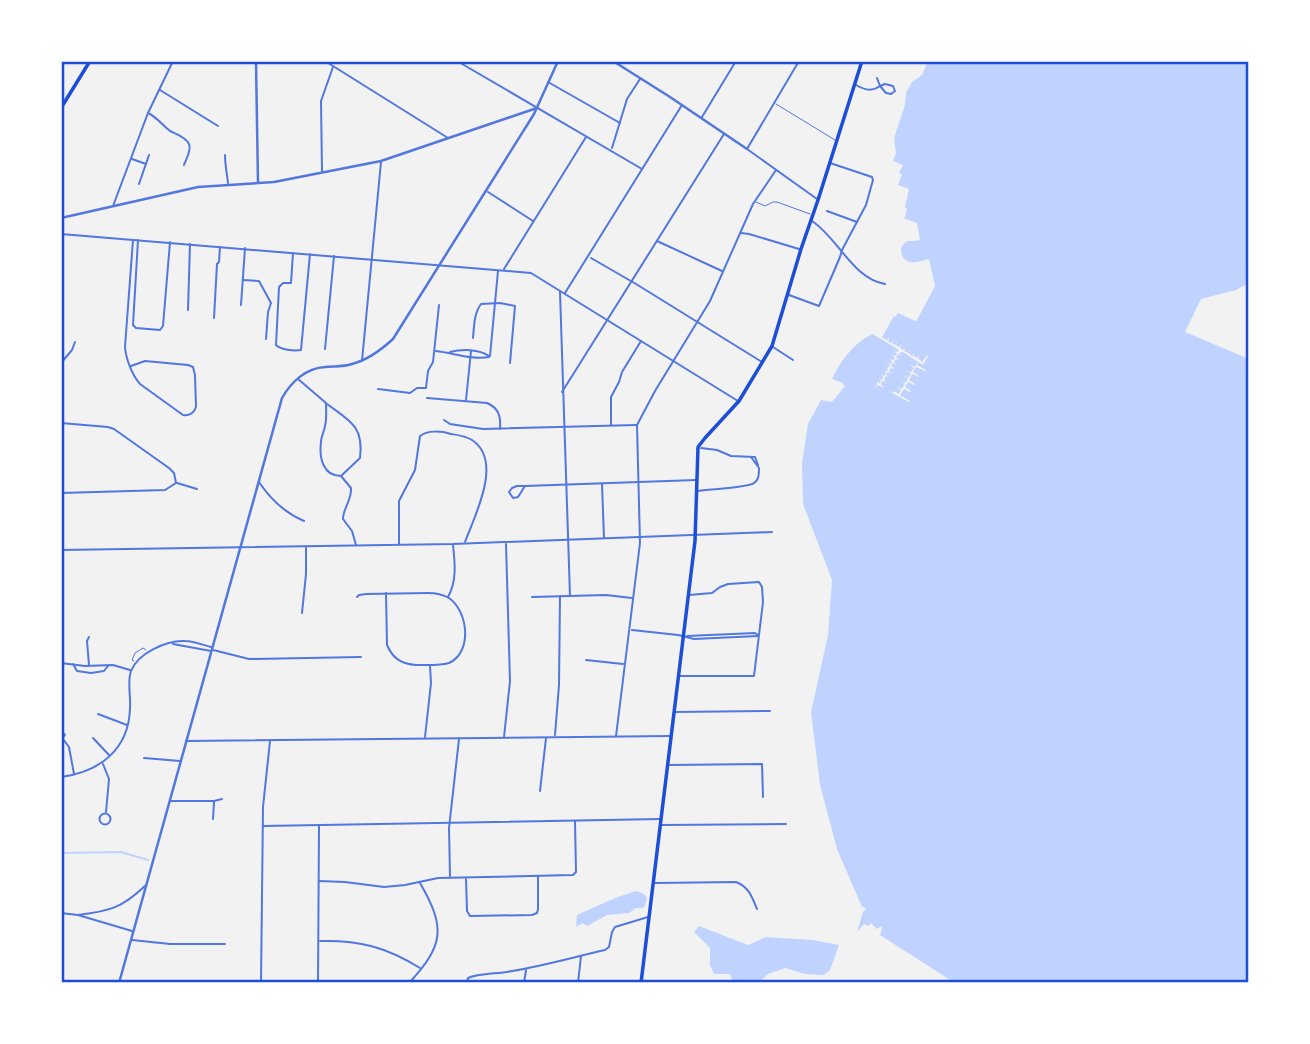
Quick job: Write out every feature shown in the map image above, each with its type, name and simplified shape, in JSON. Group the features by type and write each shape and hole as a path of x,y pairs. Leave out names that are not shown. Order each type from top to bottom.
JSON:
{"main road":[{"path":"61,108 90,61"},
{"path":"641,983 695,536 698,447 739,401 772,346 800,249 862,61"}],"street":[{"path":"113,206 148,113 173,61"},
{"path":"256,61 258,183"},
{"path":"325,61 449,138"},
{"path":"457,61 643,169"},
{"path":"119,983 281,402 289,388 305,373 362,361 381,350 393,338 537,108 558,61"},
{"path":"701,118 736,61"},
{"path":"747,149 799,61"},
{"path":"615,62 724,133 818,200"},
{"path":"322,172 321,101 333,67"},
{"path":"611,150 627,99 640,78"},
{"path":"855,85 871,90 880,86 877,78"},
{"path":"548,82 620,123"},
{"path":"159,90 218,126"},
{"path":"565,294 682,105"},
{"path":"61,218 198,187 274,182 381,161 537,108"},
{"path":"148,113 190,144 184,165"},
{"path":"562,392 724,133"},
{"path":"503,270 586,136"},
{"path":"225,155 229,184"},
{"path":"139,184 149,156"},
{"path":"131,158 146,164"},
{"path":"362,361 381,161"},
{"path":"788,295 819,306 842,250 868,201 873,178 830,163"},
{"path":"616,736 640,537 637,425 710,301 754,201 776,170"},
{"path":"486,191 534,221"},
{"path":"827,211 858,222"},
{"path":"812,217 862,274 885,284"},
{"path":"62,232 531,273 739,401"},
{"path":"740,233 749,233 800,249"},
{"path":"131,366 145,361 192,367 195,371 194,412 181,414 140,384 131,366 125,347 133,239"},
{"path":"138,239 135,328 163,328 170,242"},
{"path":"656,241 723,271"},
{"path":"188,310 190,243"},
{"path":"214,318 220,246"},
{"path":"241,305 246,248"},
{"path":"293,252 291,283 281,284 279,287 275,343 279,348 300,350 310,253"},
{"path":"325,349 334,256"},
{"path":"589,257 763,362"},
{"path":"490,356 498,270"},
{"path":"243,280 259,281 270,301 266,340"},
{"path":"559,291 570,596"},
{"path":"473,338 479,306 494,303 515,306 510,363"},
{"path":"379,388 410,393 417,388 425,389 435,351 439,305"},
{"path":"611,426 610,399 622,372 642,340"},
{"path":"61,363 75,342"},
{"path":"772,346 793,360"},
{"path":"435,351 470,357 490,356"},
{"path":"449,352 471,351 490,356"},
{"path":"466,401 471,351"},
{"path":"298,379 357,428 360,458 341,477"},
{"path":"427,398 487,403 495,407 500,420 499,429"},
{"path":"326,403 321,459 330,474 341,477 350,485 350,500 343,519 355,536 356,546"},
{"path":"444,420 450,424 474,429 637,425"},
{"path":"61,423 114,429 169,468 174,473 176,483"},
{"path":"399,545 399,502 415,470 419,436 424,432 446,432 466,437 474,441 482,451 486,474 484,493 464,544"},
{"path":"696,491 753,484 759,475 759,466 751,457 731,456 717,450 698,447"},
{"path":"525,486 516,498 510,496 509,492 517,486 697,480"},
{"path":"258,481 282,508 304,522"},
{"path":"61,493 165,490 176,483 197,489"},
{"path":"602,483 604,538"},
{"path":"61,550 464,544 772,532"},
{"path":"504,737 510,681 506,542"},
{"path":"448,597 455,579 453,544"},
{"path":"302,613 306,547"},
{"path":"678,676 754,676 763,606 762,584 759,582 728,584 712,593 688,595"},
{"path":"357,597 366,594 386,593 433,593 448,597 462,615 464,624 464,645 458,656 449,663 430,665 403,663 392,654 387,640 386,593"},
{"path":"532,597 606,595 633,598"},
{"path":"555,737 559,685 560,596"},
{"path":"630,630 683,636 759,635"},
{"path":"89,637 89,666"},
{"path":"187,645 188,641"},
{"path":"61,777 90,770 102,763 122,741 128,726 131,671 148,652 172,643 188,641 249,659 361,657"},
{"path":"172,643 212,649"},
{"path":"586,660 625,664"},
{"path":"61,663 89,666 109,664 131,671"},
{"path":"73,664 77,671 91,673 104,671 109,664"},
{"path":"425,738 431,683 430,665"},
{"path":"674,712 770,711"},
{"path":"98,714 128,726"},
{"path":"61,730 65,735 62,740 69,747 74,775"},
{"path":"186,741 671,736"},
{"path":"450,877 450,822 459,737"},
{"path":"540,791 547,737"},
{"path":"93,738 110,756"},
{"path":"261,983 263,807 270,740"},
{"path":"144,758 180,761"},
{"path":"102,763 109,779 106,813"},
{"path":"668,765 762,764 763,797"},
{"path":"169,801 222,799"},
{"path":"213,819 214,801"},
{"path":"263,826 662,818"},
{"path":"319,881 384,887 450,877 575,874 575,820"},
{"path":"661,825 786,824"},
{"path":"318,983 319,825"},
{"path":"466,877 467,911 470,916 537,913 538,876"},
{"path":"654,883 736,882 748,890 757,909"},
{"path":"409,983 434,950 438,940 433,908 419,883"},
{"path":"78,915 117,907 146,884"},
{"path":"61,914 71,913 133,932"},
{"path":"467,983 469,977 526,969 607,949 613,929 617,925 650,917"},
{"path":"131,939 170,944 225,944"},
{"path":"318,941 347,941 377,947 396,954 421,969"},
{"path":"578,983 582,955"},
{"path":"524,983 526,969"}],"lane":[{"path":"774,102 837,141"},
{"path":"754,201 765,206 777,202 812,217"},
{"path":"136,663 132,660 135,653 143,648 148,652"}],"water":[{"path":"928,61 1249,61 1249,283 1236,290 1201,299 1185,332 1249,359 1249,983 955,983 880,935 881,926 877,929 871,923 868,926 864,924 857,932 866,909 862,907 837,849 820,785 811,712 828,635 832,580 803,504 802,463 808,424 821,400 832,402 845,386 832,379 844,359 853,348 872,334 881,339 898,313 917,320 935,286 929,259 911,262 902,256 901,249 905,243 920,240 917,223 903,218 909,189 898,185 903,165 893,161 896,153 894,138 905,105 906,93 912,82 922,75"},
{"path":"636,891 647,898 643,908 636,908 629,913 607,915 587,926 583,923 576,927 577,915"},
{"path":"699,926 748,945 766,937 839,945 830,970 824,975 805,974 785,968 768,974 758,983 733,983 730,974 714,974 710,965 710,948 694,932"}],"pier":[{"path":"890,336 888,341 891,343 894,339 892,343 895,345 898,341 896,345 899,347 902,344 900,348 903,350 906,346 904,350 907,353 911,348 908,353 912,356 916,351 913,356 917,358 921,353 918,358 922,362 928,356 923,365 919,362 917,365 926,370 916,367 913,372 919,377 912,374 909,380 915,384 908,382 905,387 911,391 904,389 900,395 909,402 892,393 893,391 899,394 901,390 896,386 902,389 905,384 900,380 905,383 908,379 902,375 908,378 911,373 905,370 911,372 914,368 909,364 915,367 918,362 903,352 899,353 902,356 898,354 896,357 900,361 896,359 894,362 897,365 893,363 891,366 895,369 891,368 889,371 892,374 888,372 886,375 890,378 886,376 884,380 887,383 883,381 881,384 884,388 878,385 875,389 877,382 881,381 879,378 882,380 881,374 884,376 886,373 883,370 886,372 888,369 885,366 888,368 890,365 887,362 891,364 890,359 895,358 892,355 897,354 894,351 899,350 881,339 882,337 887,340"}],"waterway":[{"path":"61,853 121,852 148,860"}]}
